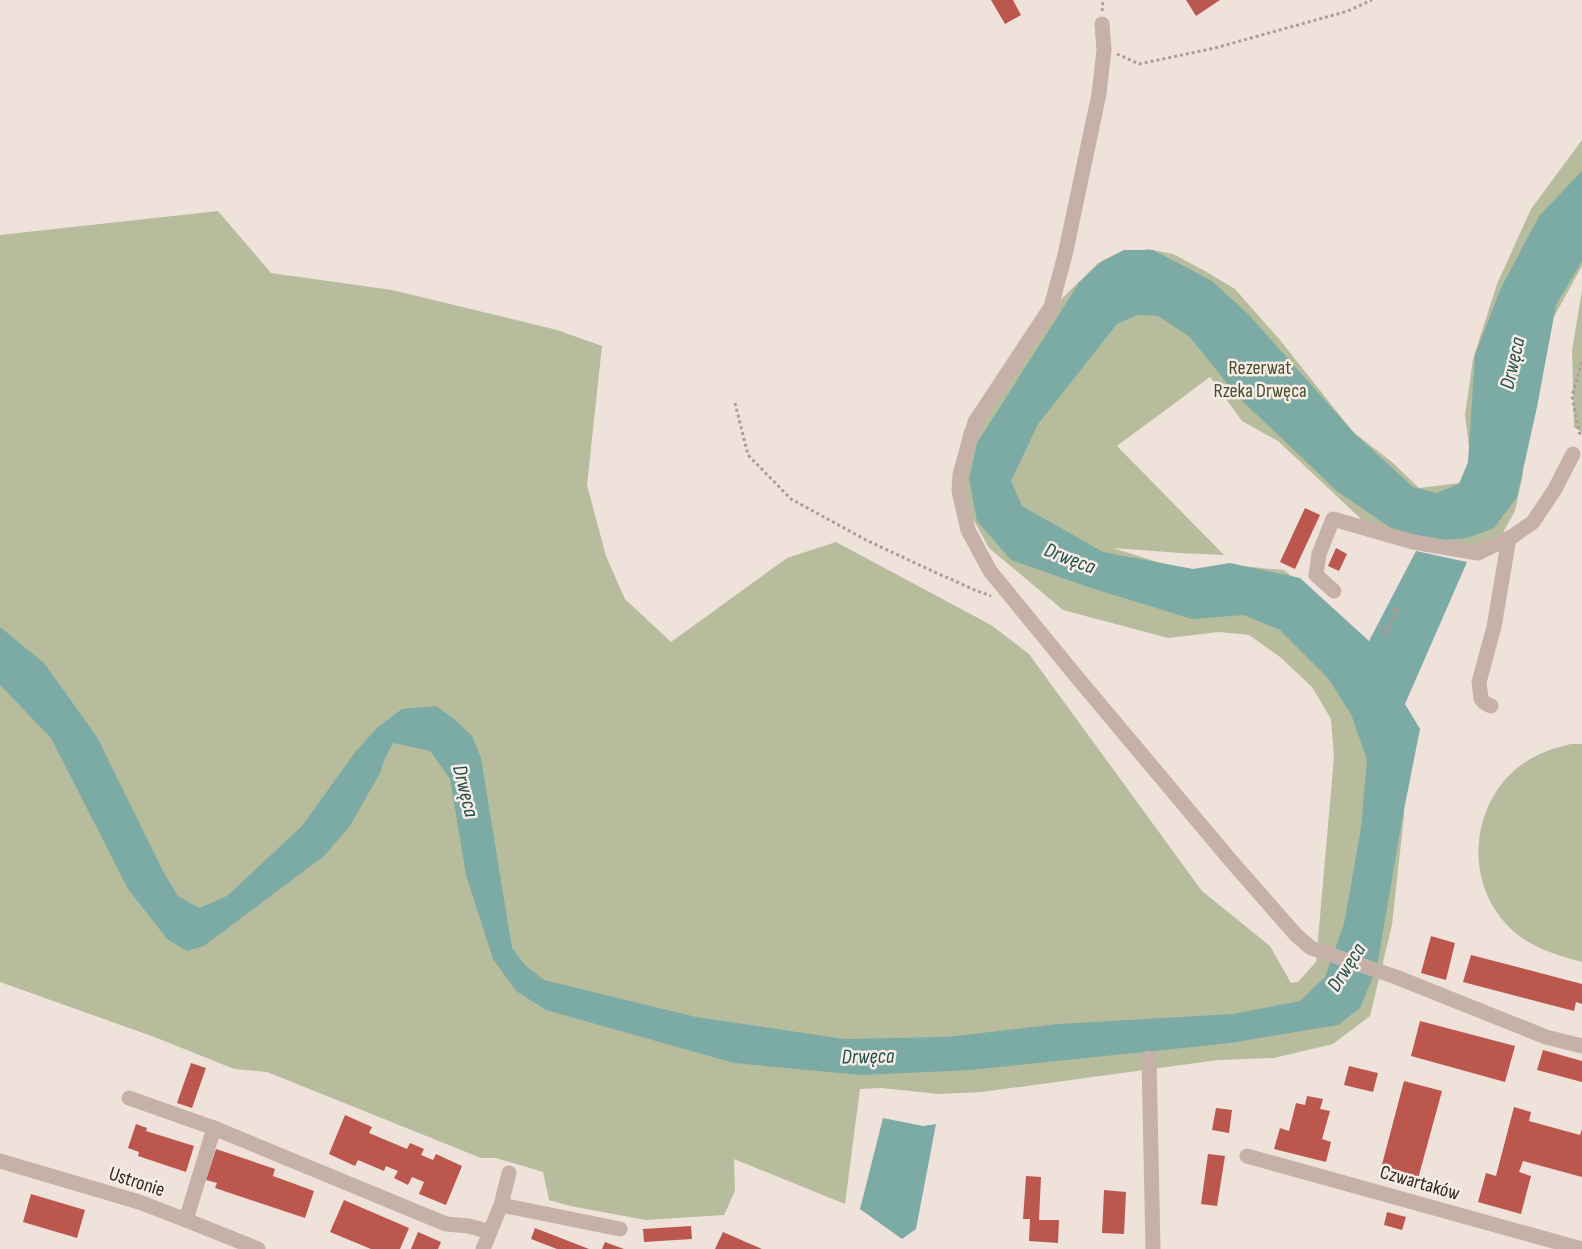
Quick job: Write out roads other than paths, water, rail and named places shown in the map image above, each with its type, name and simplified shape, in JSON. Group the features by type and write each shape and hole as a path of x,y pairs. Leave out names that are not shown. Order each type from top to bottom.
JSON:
{"street":[{"path":"1102,24 1104,50 1099,94 1065,255 1051,307 975,422 960,474 959,490 968,530 990,571 1016,603 1232,862 1296,935 1311,948 1396,977 1546,1036 1582,1046"},
{"path":"1334,591 1316,575 1319,554 1333,519 1413,542 1478,553 1509,538 1533,522 1555,489 1573,454"},
{"path":"1491,706 1481,699 1479,682 1494,627 1509,538"},
{"path":"1149,1058 1152,1249"},
{"path":"129,1098 214,1128 446,1224 469,1226 490,1232"},
{"path":"186,1220 214,1128"},
{"name":"Czwartaków","path":"1247,1156 1582,1249"},
{"name":"Ustronie","path":"0,1161 139,1202 258,1249"},
{"path":"483,1249 501,1205 509,1173"},
{"path":"501,1205 620,1229"}],"water":[{"name":"Rezerwat Rzeka Drwęca","path":"1582,171 1582,261 1556,305 1517,497 1494,528 1467,538 1443,540 1395,531 1337,491 1237,396 1190,337 1158,316 1137,315 1117,324 1038,424 1011,481 1022,506 1103,552 1193,569 1230,563 1300,578 1369,641 1416,551 1467,562 1405,704 1420,729 1377,967 1360,1008 1338,1025 1230,1043 971,1070 862,1075 734,1063 546,1010 516,991 493,959 466,875 450,779 430,751 393,743 380,773 350,826 324,856 204,946 187,951 168,940 128,889 51,738 0,685 0,627 44,663 97,737 164,873 178,896 199,908 227,896 302,826 356,751 378,727 402,709 436,706 472,736 481,758 512,948 525,965 544,980 696,1017 844,1039 946,1037 1058,1024 1233,1014 1300,1001 1325,977 1344,924 1361,828 1367,760 1351,714 1328,678 1280,630 1244,615 1192,619 1091,588 1011,560 977,521 969,479 977,443 1079,283 1102,261 1124,250 1153,250 1212,281 1248,314 1355,434 1413,487 1436,493 1459,484 1468,462 1475,355 1501,288 1539,216"},
{"path":"883,1118 923,1126 936,1124 916,1229 902,1239 860,1209"}],"water label":[{"name":"Drwęca","path":"1512,363"},
{"name":"Drwęca","path":"1070,558"},
{"name":"Drwęca","path":"466,791"},
{"name":"Drwęca","path":"1346,967"},
{"name":"Drwęca","path":"868,1056"}]}
